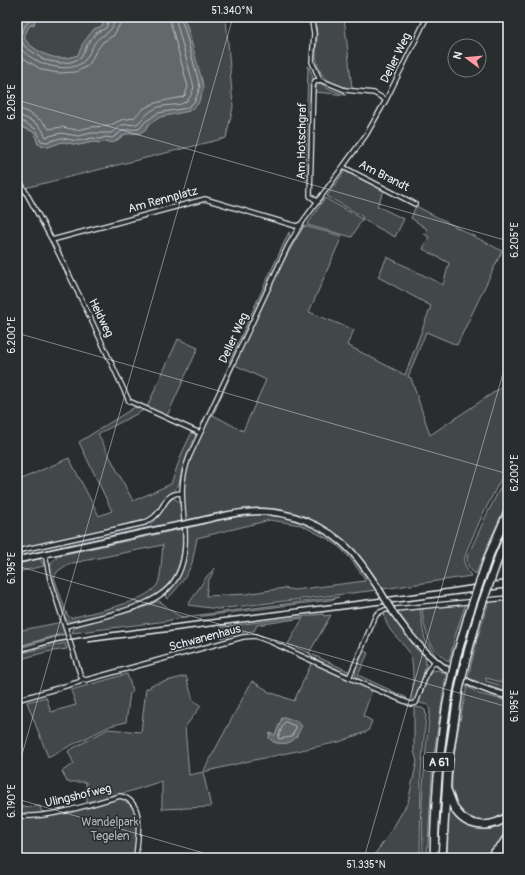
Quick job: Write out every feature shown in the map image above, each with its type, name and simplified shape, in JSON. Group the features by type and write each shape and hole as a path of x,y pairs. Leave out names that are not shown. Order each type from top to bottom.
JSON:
{"highway":[{"name":"A 61","path":"434,858 438,772 441,743 456,658 468,616 488,558 508,512"},
{"name":"A 61","path":"442,858 450,744 459,690 478,615 508,534"},
{"path":"446,786 455,809 461,817 469,822 481,825 490,825 503,820 508,816"},
{"path":"489,858 499,849 508,836"},
{"path":"497,858 507,849"},
{"path":"502,858 507,849"}],"main road":[{"path":"17,560 170,527 249,512 272,512 298,518 326,531 351,551 364,566 408,634 435,661 468,682 484,689 508,696"}],"street":[{"path":"311,17 314,33 312,62 320,80 345,90 374,93 386,100"},
{"name":"Deller Weg","path":"66,626 144,605 157,598 168,589 178,573 184,554 185,531 181,493 184,470 200,433 288,246 301,224 366,135 386,100 427,17"},
{"name":"Am Hotschgraf","path":"318,202 310,196 313,86 315,81 320,80"},
{"name":"Am Brandt","path":"343,167 415,204"},
{"name":"Heidweg","path":"17,176 52,240 129,401 200,433"},
{"name":"Am Rennplatz","path":"52,240 205,199 296,226 301,224"},
{"path":"17,551 144,523 156,516 170,496 181,493"},
{"path":"45,554 50,579 81,677 83,679"},
{"path":"349,678 374,619 380,612 385,610 421,606 508,598"},
{"name":"Schwanenhaus","path":"17,700 79,682 83,679 86,680 243,637 255,636 271,642 349,678 411,704 416,703 428,670 435,661"},
{"name":"Ulingshofweg","path":"17,816 39,816 120,796 126,797 134,804 139,820 136,858"}],"green space":[{"path":"34,17 107,17 102,26 94,29 78,55 66,58 55,58 34,48 26,41 24,37 29,26 34,25"},
{"path":"183,17 226,17 233,107 226,138 25,188 17,173 17,123 34,132 38,144 48,147 62,142 79,145 106,141 113,143 125,134 140,133 146,129 148,125 160,117 189,111 187,26"},
{"path":"315,17 344,17 352,88 334,84 321,73 316,59 317,36"},
{"path":"308,66 313,78 311,85 309,180 305,180"},
{"path":"320,83 329,89 346,95 315,92 317,84"},
{"path":"345,171 385,189 377,206 404,219 395,237 362,219 363,217 327,196"},
{"path":"325,198 362,219 352,237 307,225"},
{"path":"416,206 502,251 457,345 426,332 408,377 411,378 430,435 508,383 508,465 482,516 467,550 464,562 471,576 383,589 365,564 349,547 317,525 300,516 282,510 261,508 224,512 186,520 183,487 191,457 210,417 213,415 212,412 281,265 304,226 342,236 309,312 354,330 347,345 405,375 431,306 378,277 387,257 443,285 449,263 423,249 429,237 424,234 427,229 411,218","holes":["235,365 266,380 243,431 213,415"]},
{"path":"289,232 290,240 231,363 229,362"},
{"path":"178,339 198,348 167,416 147,407"},
{"path":"135,407 144,410 98,434 133,501 171,484 182,453 191,434 190,431 195,434 196,438 182,469 179,484 175,490 168,495 156,513 145,520 17,549 17,481 69,458 99,516 112,511 79,442"},
{"path":"508,472 508,501 476,574 468,566 468,555"},
{"path":"173,498 180,504 182,521 143,531 17,558 17,553 147,524 156,519"},
{"path":"252,514 287,517 313,527 330,536 355,559 377,590 218,609 188,605 207,576 215,568 208,582 206,596 246,594 284,588 294,590 365,581 350,558 337,545 328,539 301,525 270,520 197,538 190,568 167,599 165,595 177,579 184,564 187,548 187,528"},
{"path":"182,529 181,554 176,573 165,587 151,598 134,605 74,621 68,621 64,616 51,576 50,566 54,559 61,555","holes":["163,545 158,582 151,591 130,602 117,606 71,618 67,615 54,577 58,571 68,564"]},
{"path":"39,559 44,566 17,572 17,564"},
{"path":"339,597 330,600 204,616 184,617"},
{"path":"508,600 508,684 486,678 486,681 508,687 508,692 498,690 468,678 477,639 489,601"},
{"path":"158,601 176,614 184,617 167,621 72,633 74,628 82,624 142,608"},
{"path":"466,603 455,636 449,662 436,651 432,645 426,632 422,609"},
{"path":"420,609 425,639 438,659 419,641 397,611"},
{"path":"391,611 416,649 425,657 426,665 416,698 414,700 411,699 413,675 411,656 387,625 384,613"},
{"path":"323,614 324,616 331,615 309,653 288,644 303,618 257,625 254,631 238,633 221,638 221,627"},
{"path":"62,622 66,634 17,649 17,631"},
{"path":"65,643 67,649 46,652 17,660 17,654"},
{"path":"364,651 368,653 358,675 407,698 404,700 356,678 355,670"},
{"path":"309,653 348,671 345,673 311,657"},
{"path":"312,662 372,690 363,716 372,721 368,731 339,742 203,772 252,681 267,691 294,701","holes":["284,717 296,721 301,726 296,738 290,742 277,743 269,738 270,733 274,735 276,733 282,718"]},
{"path":"438,670 446,675 433,760 427,858 423,858 422,800 430,710 428,705 420,703 419,700 421,691 428,677 432,671"},
{"path":"127,674 133,692 130,693 126,722 110,726 48,757 27,702 46,697 51,712 76,705 71,690"},
{"path":"186,676 193,700 201,706 185,727 189,775 203,772 211,807 162,809 162,781 128,792 87,802 86,782 67,782 62,771 74,764 68,751 108,729 141,732 146,688 150,688 151,685"},
{"path":"467,686 479,694 508,701 508,811 504,815 487,823 471,820 462,815 456,807 453,796 452,782 455,748"},
{"path":"414,707 425,710 426,715 421,772 420,858 372,858 390,833 408,802 417,761 414,751"},
{"name":"Wandelpark Tegelen","path":"118,798 127,800 132,805 136,814 140,814 138,858 17,858 17,807 40,806 41,811 50,813"},
{"path":"449,803 474,826 508,818 508,831 495,849 484,858 447,858"}],"water":[{"path":"17,17 34,17 35,23 29,26 24,37 28,43 34,48 55,58 66,58 78,55 83,43 94,29 102,26 107,17 183,17 187,26 204,88 198,104 189,111 160,117 148,125 146,129 140,133 125,134 113,143 106,141 79,145 62,142 48,147 38,144 34,132 17,123"},
{"path":"284,717 296,721 302,726 296,738 290,742 281,744 274,742 269,738 270,733 274,735 276,733 282,718"}],"waterway":[{"path":"17,557 162,525"},
{"path":"17,647 62,634"}],"railway":[{"path":"17,653 56,642 108,633 428,592 508,580"},
{"path":"88,642 508,588"}]}
